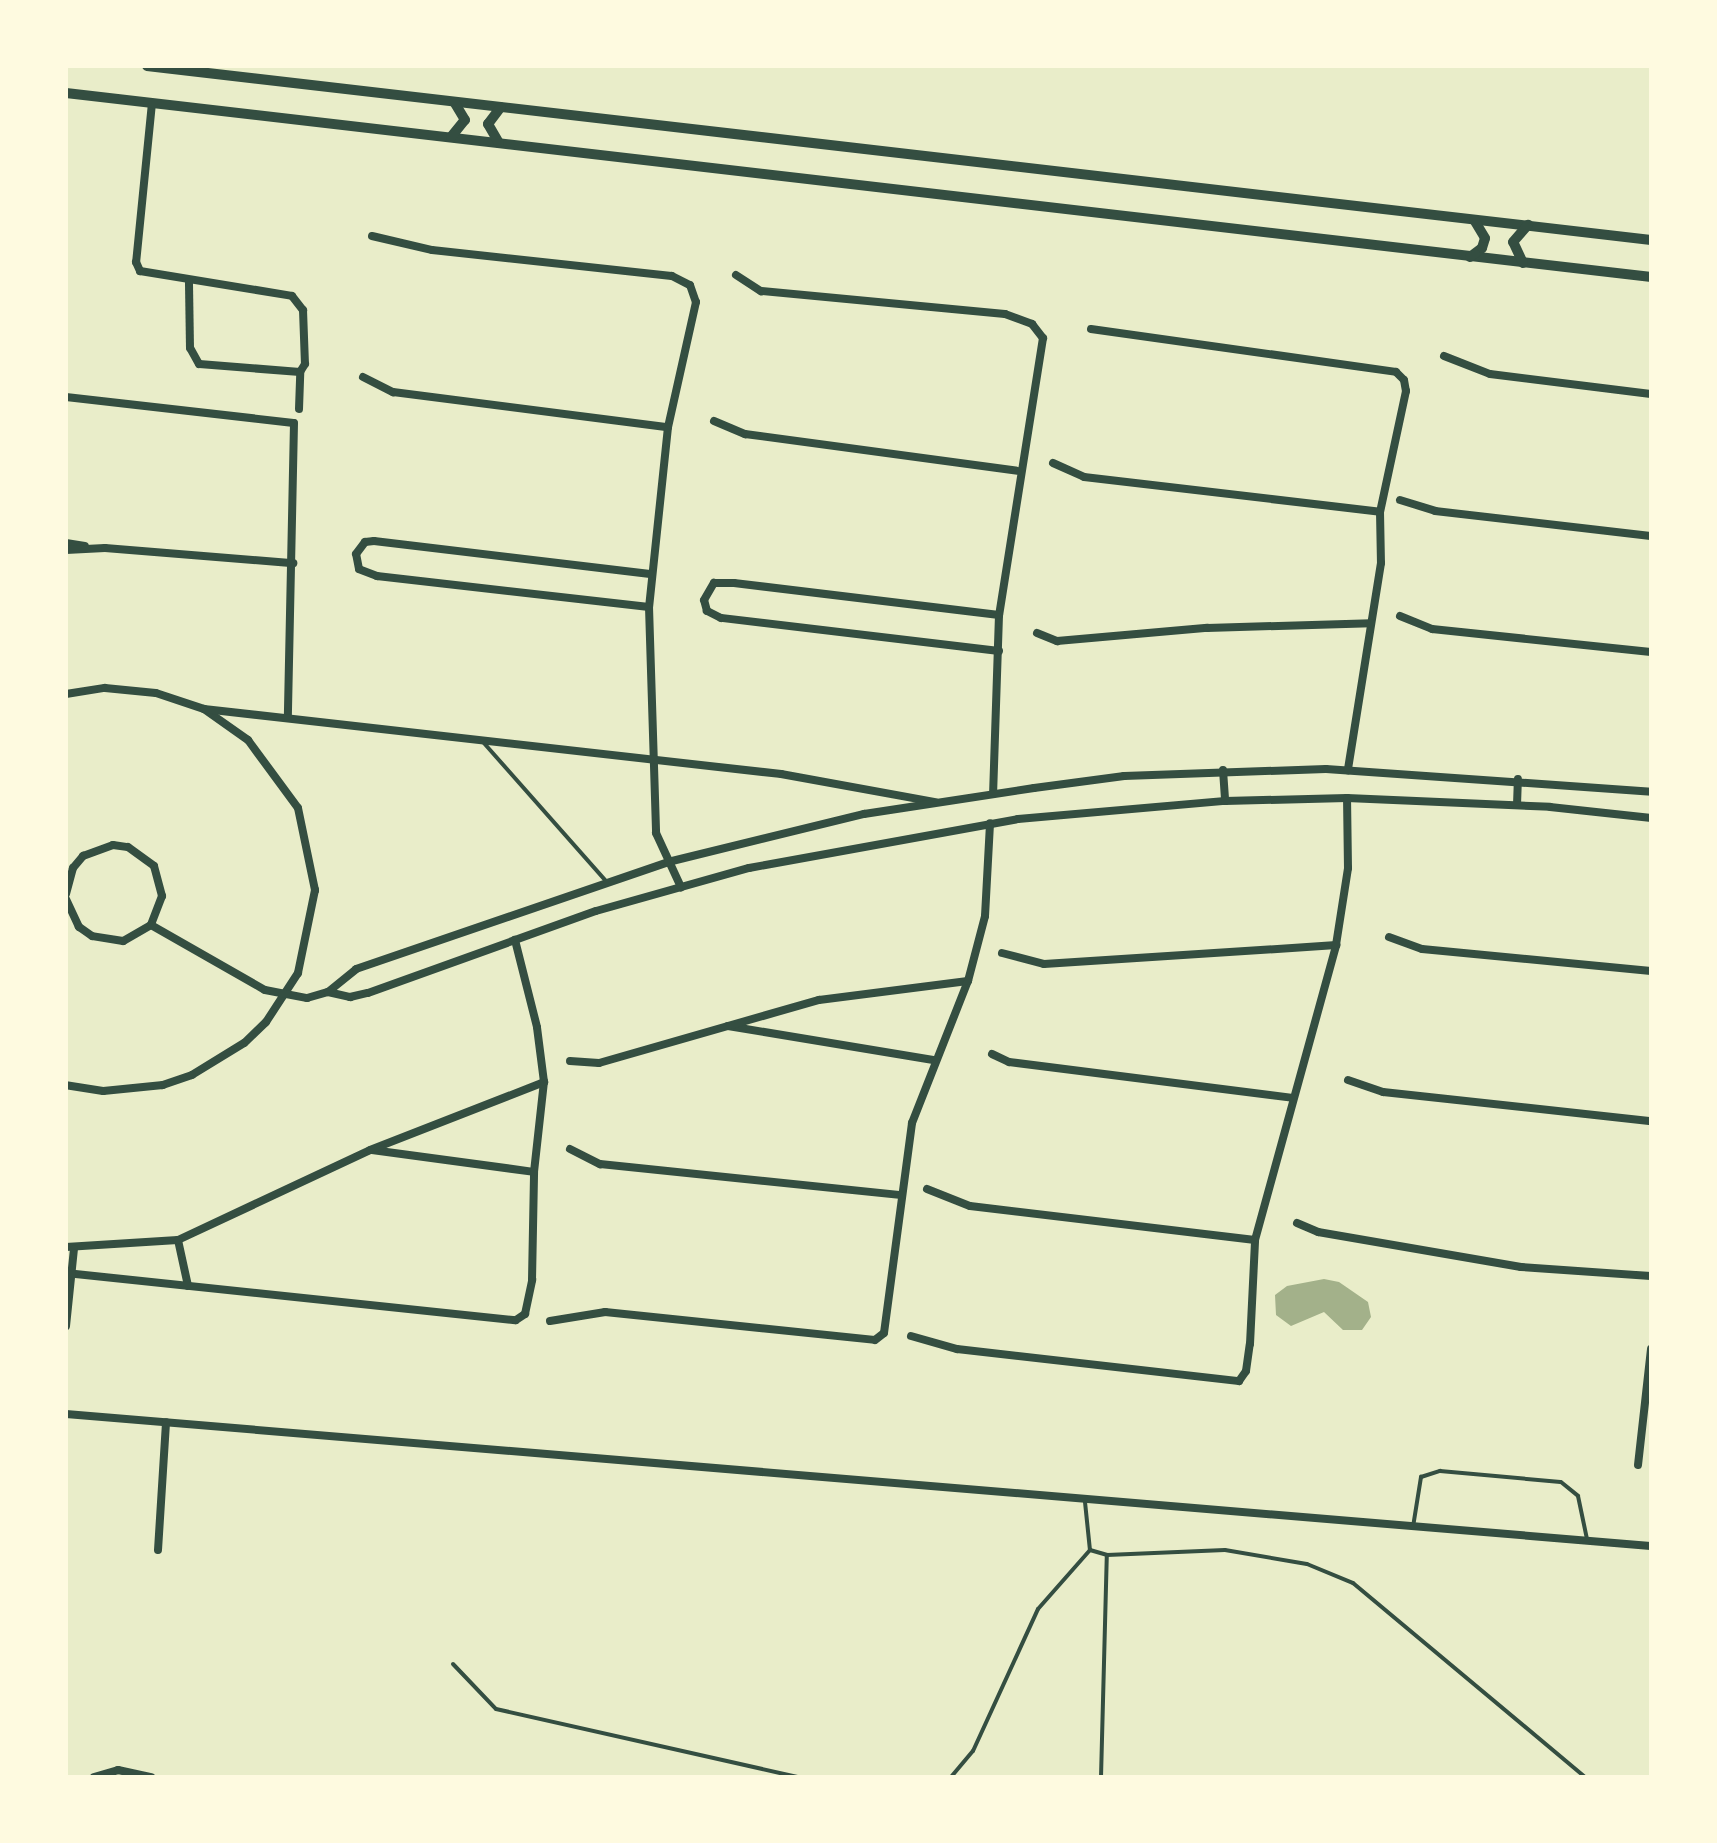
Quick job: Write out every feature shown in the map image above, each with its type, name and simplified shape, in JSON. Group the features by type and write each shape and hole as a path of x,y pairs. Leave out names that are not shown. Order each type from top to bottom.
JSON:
{"street":[{"path":"147,66 1651,240"},
{"path":"66,93 1651,277"},
{"path":"451,137 465,120 453,101"},
{"path":"152,103 136,262 148,277 292,296 301,303 305,364 300,372 299,409"},
{"path":"500,143 488,124 501,107"},
{"path":"1469,258 1484,243 1484,232 1474,219"},
{"path":"1523,263 1513,242 1528,225"},
{"path":"372,236 432,250 672,276 690,285 696,302 668,427 650,574 649,607 656,833 681,887"},
{"path":"736,275 761,291 1005,314 1032,324 1043,338 1018,471 999,615 993,794"},
{"path":"189,282 190,348 199,364 300,372"},
{"path":"1091,329 1396,372 1406,391 1380,512 1381,563 1348,770"},
{"path":"1444,356 1490,374 1651,394"},
{"path":"363,377 393,392 668,427"},
{"path":"66,397 294,423 288,715"},
{"path":"714,421 745,434 1018,471"},
{"path":"1053,463 1084,477 1380,512"},
{"path":"1400,500 1435,511 1651,536"},
{"path":"649,607 386,578 359,569 356,554 365,542 386,542 650,574"},
{"path":"66,543 293,563"},
{"path":"66,550 105,548"},
{"path":"999,615 734,583 714,583 704,600 707,611 721,618 999,651"},
{"path":"1400,616 1432,629 1651,652"},
{"path":"1037,633 1057,641 1207,628 1371,623"},
{"path":"66,694 130,689 204,709 288,715 781,774 939,803"},
{"path":"66,1085 133,1090 192,1075 244,1043 284,997 307,946 315,890 308,834 268,760 204,709"},
{"path":"1223,770 1225,801"},
{"path":"328,992 356,969 668,862 864,814 993,794 1124,776 1223,770 1348,770 1518,779 1651,792"},
{"path":"1517,805 1518,779"},
{"path":"151,925 284,997 328,992 350,997 681,887 854,845 990,823 1225,801 1347,798 1517,805 1651,818"},
{"path":"911,1336 957,1349 1239,1381 1246,1371 1250,1344 1255,1240 1336,945 1348,868 1347,798"},
{"path":"550,1321 605,1312 875,1340 890,1319 901,1195 912,1123 933,1060 968,981 985,916 990,823"},
{"path":"113,845 128,847 154,866 161,880 159,912 151,925 138,935 107,941 79,927 66,897 73,868 83,856 113,845"},
{"path":"1389,937 1422,949 1651,971"},
{"path":"69,1273 516,1320 529,1305 534,1172 544,1082 537,1027 515,940"},
{"path":"1002,953 1044,964 1227,948 1336,945"},
{"path":"570,1061 599,1063 721,1025 819,1000 968,981"},
{"path":"721,1025 933,1060"},
{"path":"992,1054 1009,1062 1293,1098"},
{"path":"1348,1080 1383,1092 1651,1121"},
{"path":"66,1326 70,1248 178,1240 370,1150 544,1082"},
{"path":"570,1149 600,1164 901,1195"},
{"path":"370,1150 534,1172"},
{"path":"927,1189 970,1206 1255,1240"},
{"path":"1297,1223 1318,1232 1521,1267 1651,1276"},
{"path":"178,1240 188,1286"},
{"path":"1638,1465 1651,1349"},
{"path":"66,1414 1085,1502 1651,1546"},
{"path":"158,1550 166,1422"},
{"path":"94,1777 118,1770 151,1777"}],"lane":[{"path":"479,738 606,881"},
{"path":"1413,1528 1421,1477 1440,1471 1561,1482 1578,1496 1588,1541"},
{"path":"951,1777 973,1751 1038,1609 1090,1550 1085,1502"},
{"path":"1090,1550 1107,1555 1225,1550 1307,1564 1353,1583 1585,1777"},
{"path":"1101,1777 1107,1555"},
{"path":"453,1664 496,1709 797,1777"}],"shaded area":[{"path":"1324,1279 1339,1282 1368,1302 1371,1317 1362,1330 1343,1330 1324,1312 1291,1326 1276,1315 1275,1295 1287,1286"}]}
